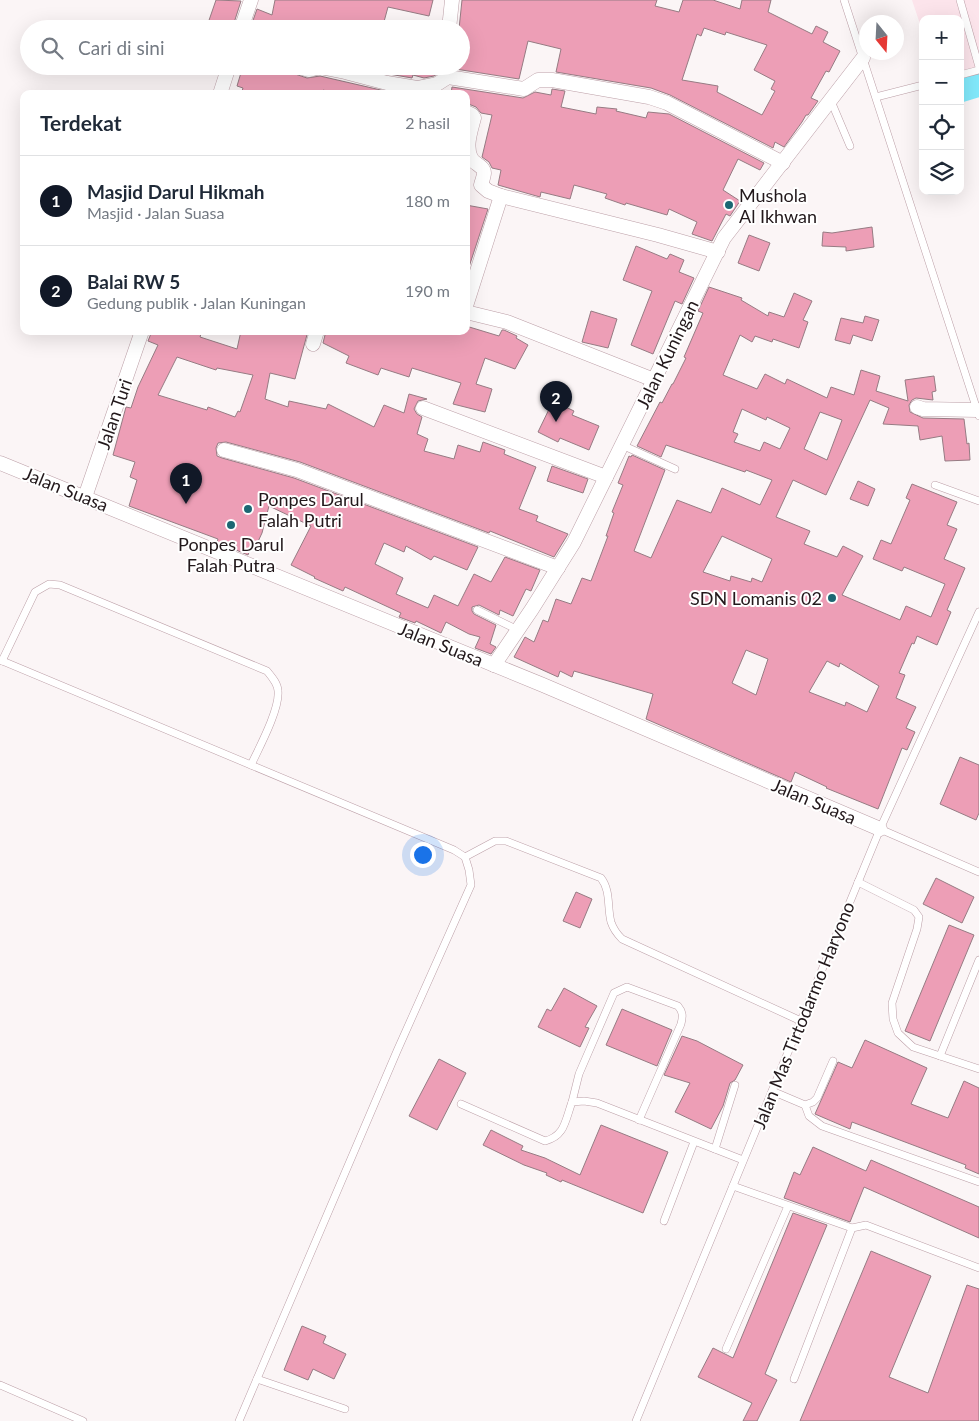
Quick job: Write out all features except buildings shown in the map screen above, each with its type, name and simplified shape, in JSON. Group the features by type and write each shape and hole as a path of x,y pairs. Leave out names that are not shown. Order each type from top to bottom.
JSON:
{"street":[{"path":"245,20 251,0"},
{"path":"450,20 452,0"},
{"name":"Jalan Kuningan","path":"494,666 574,542 724,238 862,60"},
{"path":"221,90 226,75"},
{"path":"356,75 412,90"},
{"path":"419,90 442,82 443,75"},
{"path":"446,75 448,77 524,89 538,80 552,80 649,98 667,103 783,162"},
{"path":"470,114 474,118 470,135"},
{"path":"470,156 483,169 481,185 488,191 718,252"},
{"path":"470,294 502,196"},
{"path":"470,313 507,322 654,380"},
{"name":"Jalan Turi","path":"85,497 141,335"},
{"path":"917,407 978,413"},
{"path":"423,408 606,477"},
{"path":"224,450 297,470 558,568"},
{"name":"Jalan Suasa","path":"0,463 494,666 880,829"}],"lane":[{"path":"844,0 859,44"},
{"path":"960,0 979,68 964,74"},
{"path":"865,60 978,413"},
{"path":"876,97 919,86"},
{"path":"831,101 850,146"},
{"path":"622,445 675,469"},
{"path":"936,485 979,501"},
{"path":"239,1421 397,1051 471,885 469,870 465,857 454,850 1,661 35,592 49,584 60,585 267,671 279,690 278,704 251,765"},
{"path":"478,610 518,630"},
{"name":"Jalan Mas Tirtodarmo Haryono","path":"636,1421 880,829 979,612"},
{"path":"880,829 979,872"},
{"path":"465,857 494,841 506,841 601,878 608,891 611,922 615,931 622,938 801,1021"},
{"path":"858,882 914,910 918,918 918,929 892,1003 898,1033 913,1047 979,1069"},
{"path":"940,1056 979,960"},
{"path":"461,1104 545,1141 555,1138 561,1133 579,1074 614,993 627,986 678,1006 683,1016 639,1120"},
{"path":"772,1091 805,1105 813,1102 817,1098 833,1061"},
{"path":"715,1149 735,1085"},
{"path":"572,1102 597,1103 743,1160"},
{"path":"805,1105 809,1116 822,1126 979,1182"},
{"path":"664,1221 694,1142"},
{"path":"733,1186 852,1228 866,1225 979,1268"},
{"path":"726,1349 788,1206"},
{"path":"794,1379 852,1228"},
{"path":"258,1379 345,1410"},
{"path":"0,1386 83,1421"}],"shaded area":[{"path":"912,0 979,0 979,92 964,96 964,15 919,15 919,21"}],"waterway":[{"path":"964,87 979,82"}],"place":[{"name":"Mushola Al Ikhwan","path":"729,205"},
{"name":"Balai RW 5","path":"556,422"},
{"name":"Masjid Darul Hikmah","path":"186,504"},
{"name":"Ponpes Darul Falah Putri","path":"248,509"},
{"name":"Ponpes Darul Falah Putra","path":"231,525"},
{"name":"SDN Lomanis 02","path":"832,598"}]}
